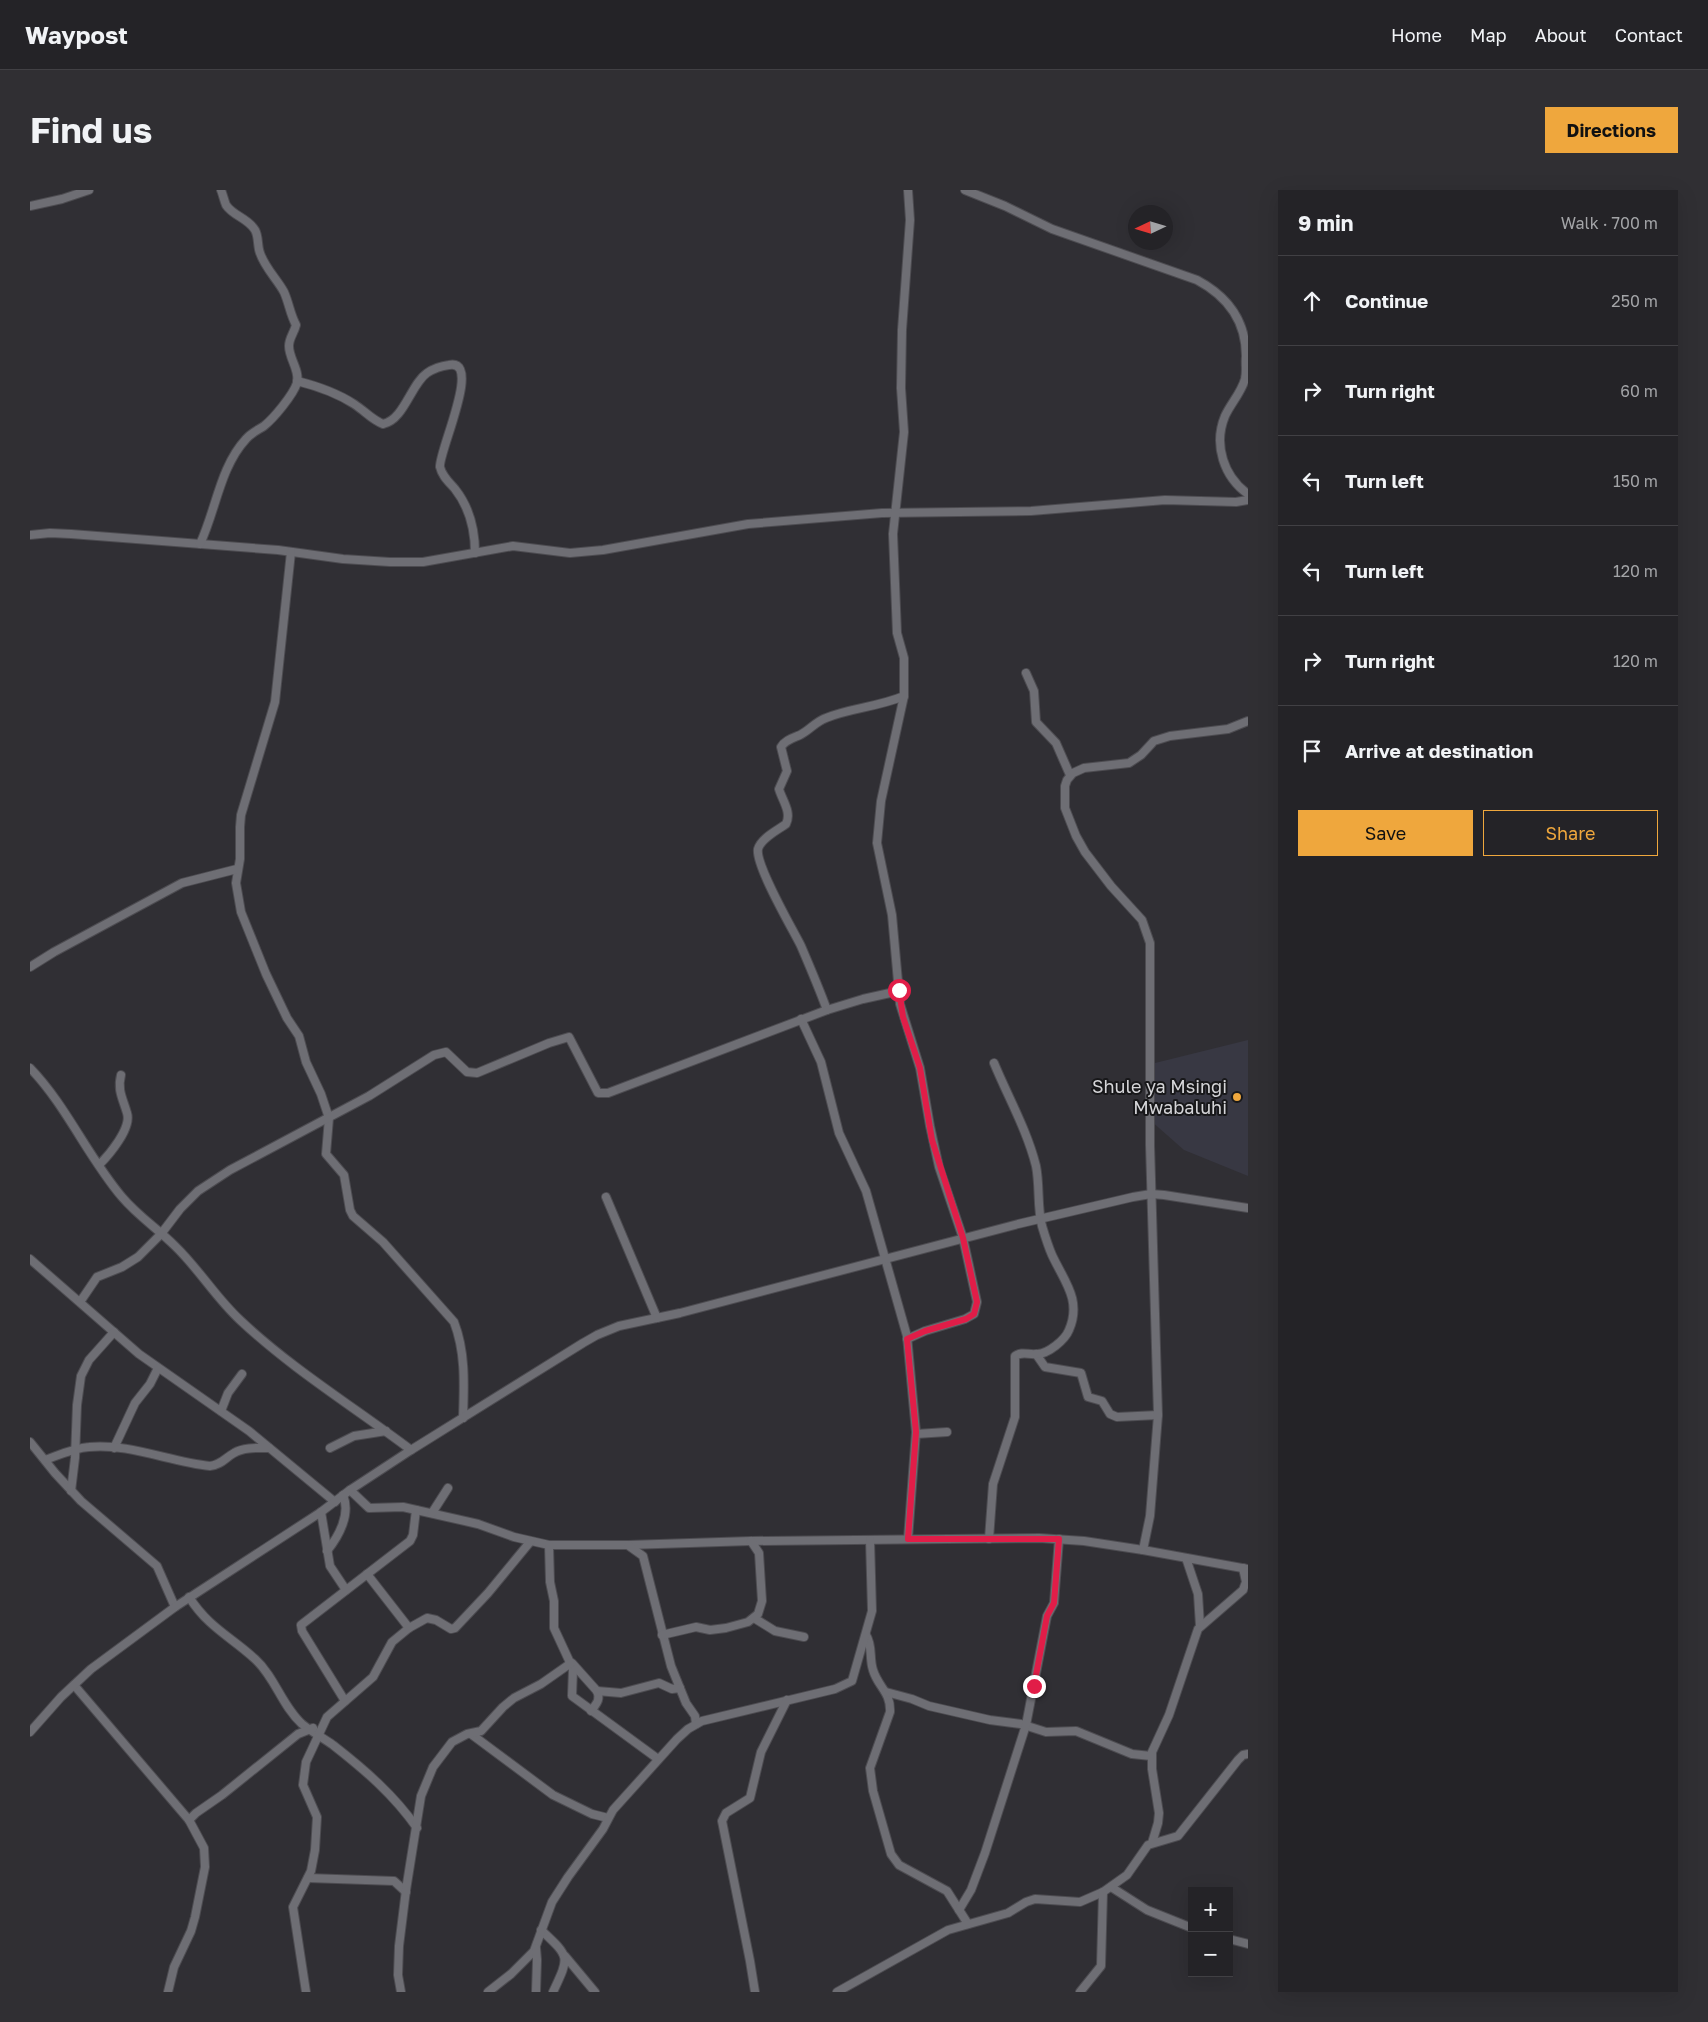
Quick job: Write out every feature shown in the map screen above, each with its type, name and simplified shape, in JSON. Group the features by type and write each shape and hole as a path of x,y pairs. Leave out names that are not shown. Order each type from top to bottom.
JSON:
{"street":[{"path":"30,206 62,200 89,190"},
{"path":"200,544 226,473 237,450 251,434 270,421 287,399 297,381 297,372 289,347 289,339 296,325 290,313 285,294 259,252 258,235 255,229 248,221 230,209 221,190"},
{"path":"907,1339 925,1331 966,1319 974,1314 977,1302 963,1238 939,1166 920,1068 903,1017 890,904 884,884 877,843 881,801 904,696 904,658 897,632 893,534 904,432 902,330 910,220 908,190"},
{"path":"965,190 1005,206 1052,229 1197,280 1212,288 1224,299 1235,313 1242,329 1245,342 1246,369 1245,380 1225,417 1222,432 1222,457 1226,470 1232,480 1248,494"},
{"path":"297,381 318,387 344,398 383,424 391,420 408,401 416,384 428,372 446,365 453,364 458,366 461,370 461,386 453,421 440,458 440,467 445,478 455,490 470,515 473,526 475,553"},
{"path":"30,535 50,533 71,534 291,552 343,559 423,562 513,546 561,553 603,550 748,524 894,514 1024,512 1152,501 1236,502 1248,500"},
{"path":"291,552 274,702 241,815 237,896 246,926 277,999 299,1036 306,1062 321,1094 328,1118 326,1154 344,1175 350,1210 353,1216 383,1242 454,1322 460,1338 462,1354 463,1418"},
{"path":"1026,673 1034,691 1036,722 1056,743 1070,775"},
{"path":"827,1010 800,944 767,879 758,854 760,844 788,821 786,809 778,789 787,771 781,747 802,734 816,722 825,718 876,706 904,696"},
{"path":"1143,1550 1150,1516 1158,1415 1149,1081 1150,943 1142,920 1111,886 1084,852 1065,808 1065,786 1070,775 1084,768 1129,762 1141,755 1150,744 1162,738 1222,730 1248,721"},
{"path":"30,967 54,952 182,883 237,869"},
{"path":"80,1302 97,1277 133,1261 161,1234 180,1209 198,1190 230,1170 369,1096 434,1055 446,1052 467,1072 478,1073 549,1043 569,1037 598,1092 608,1093 801,1019 863,998 899,990"},
{"path":"801,1019 821,1062 839,1133 866,1191 907,1339 916,1434 908,1539"},
{"path":"989,1539 993,1484 1015,1417 1015,1356 1022,1353 1036,1354 1050,1350 1067,1334 1074,1304 1071,1291 1049,1248 1040,1218 1039,1185 1036,1166 1025,1132 994,1063"},
{"path":"30,1068 50,1090 79,1137 122,1197 188,1260 231,1311 296,1367 412,1450"},
{"path":"99,1165 112,1149 127,1124 127,1113 121,1100 120,1092 121,1075"},
{"path":"30,1732 39,1719 91,1669 188,1597 321,1512 412,1450 597,1335 619,1326 1040,1218 1151,1194 1248,1208"},
{"path":"606,1197 656,1318"},
{"path":"30,1259 158,1368 221,1411 334,1502"},
{"path":"71,1491 81,1376 89,1360 114,1332"},
{"path":"1036,1354 1042,1365 1048,1368 1081,1374 1088,1397 1102,1401 1108,1412 1114,1416 1158,1415"},
{"path":"114,1448 135,1402 150,1384 158,1368"},
{"path":"221,1411 228,1393 242,1374"},
{"path":"330,1448 354,1436 386,1431"},
{"path":"916,1434 948,1432"},
{"path":"30,1442 71,1491 156,1566 175,1607"},
{"path":"45,1460 88,1447 114,1448 210,1466 220,1464 235,1452 269,1448"},
{"path":"432,1514 448,1488"},
{"path":"347,1493 369,1508 403,1506 478,1524 530,1542 548,1545 908,1539 1059,1539 1143,1550 1246,1569 1247,1584 1240,1593 1200,1626"},
{"path":"327,1550 340,1532 347,1493"},
{"path":"345,1701 301,1628 303,1622 410,1541 413,1535 416,1510"},
{"path":"321,1512 330,1566 346,1590"},
{"path":"960,1910 971,1890 986,1853 1026,1726 1047,1616 1054,1603 1059,1539"},
{"path":"536,1992 536,1948 552,1902 603,1829 617,1804 677,1738 702,1720 849,1684 854,1678 872,1611 870,1540"},
{"path":"662,1635 696,1627 715,1630 748,1622 754,1618 760,1609 762,1601 758,1553 751,1541"},
{"path":"758,1553 770,1541"},
{"path":"306,1992 293,1907 308,1878 316,1850 317,1817 304,1789 304,1777 306,1762 320,1730 327,1717 373,1677 392,1642 409,1628 431,1618 451,1630 455,1628 504,1575 530,1542"},
{"path":"644,1556 651,1544"},
{"path":"548,1545 556,1636 570,1662 597,1691 598,1701 591,1712"},
{"path":"628,1545 644,1556 670,1666 686,1703 695,1716 696,1724"},
{"path":"1152,1843 1159,1813 1151,1756 1169,1715 1200,1626 1198,1594 1190,1565 1186,1558"},
{"path":"367,1574 409,1628"},
{"path":"188,1597 198,1612 211,1625 259,1663 296,1717 309,1729"},
{"path":"754,1618 774,1631 804,1636"},
{"path":"866,1635 871,1644 872,1667 889,1698 890,1712 872,1760 871,1779 891,1854 900,1865 944,1888 968,1924"},
{"path":"570,1662 573,1675 572,1696 591,1712 658,1759"},
{"path":"401,1992 398,1975 399,1946 406,1892 421,1796 433,1767 452,1742 460,1737 481,1731 514,1698 541,1684 570,1662"},
{"path":"597,1691 621,1693 659,1683 672,1689 680,1688"},
{"path":"74,1685 189,1820 204,1848 205,1867 191,1931 174,1967 168,1992"},
{"path":"886,1692 929,1706 1026,1726 1046,1732 1076,1731 1132,1754 1151,1756"},
{"path":"755,1992 722,1821 726,1813 750,1798 763,1747 787,1700"},
{"path":"189,1820 196,1812 222,1795 298,1734 309,1729 320,1730 397,1801 417,1828"},
{"path":"470,1734 554,1796 592,1814 608,1818"},
{"path":"836,1992 948,1930 1008,1913 1026,1902 1035,1900 1080,1902 1103,1892 1127,1875 1148,1845 1178,1836 1238,1760 1243,1755 1248,1754"},
{"path":"308,1878 394,1881 406,1892"},
{"path":"1111,1887 1147,1910 1188,1926"},
{"path":"1080,1992 1101,1966 1103,1892"},
{"path":"541,1930 560,1948 595,1992"},
{"path":"1233,1940 1248,1944"},
{"path":"488,1992 528,1958 536,1948"},
{"path":"553,1992 563,1971 565,1956"}],"shaded area":[{"path":"1248,1040 1248,1176 1184,1150 1150,1120 1155,1063"}],"place":[{"name":"Shule ya Msingi Mwabaluhi","path":"1237,1097"}],"route":[{"path":"899,990 903,1017 920,1068 932,1140 956,1221 963,1238 977,1302 974,1314 966,1319 925,1331 907,1339 916,1432 908,1539 1059,1539 1054,1603 1047,1616 1034,1676 1034,1686"}]}
